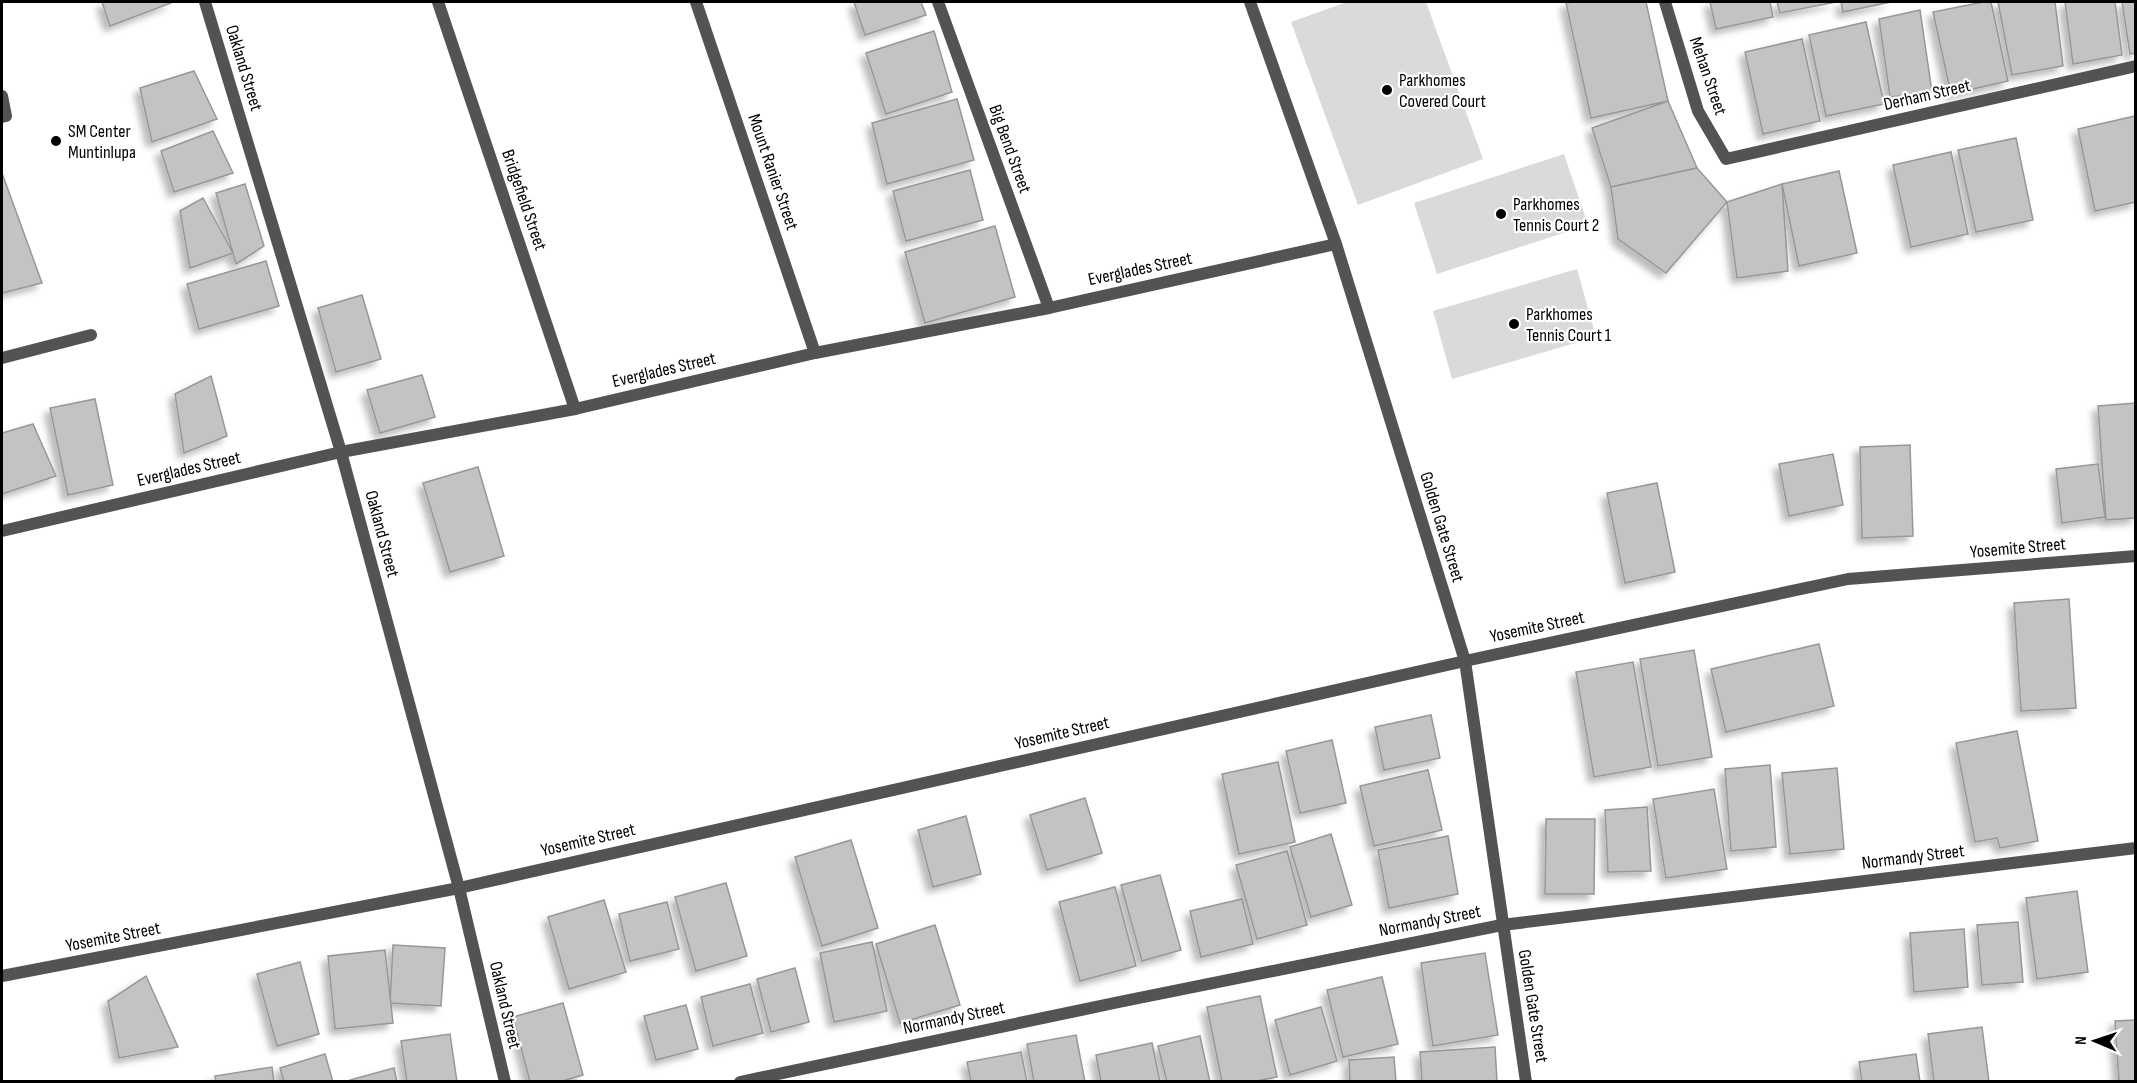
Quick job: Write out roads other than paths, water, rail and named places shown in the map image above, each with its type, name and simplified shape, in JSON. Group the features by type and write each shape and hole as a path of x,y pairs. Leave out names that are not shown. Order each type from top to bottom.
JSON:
{"street":[{"name":"Oakland Street","path":"205,2 341,452 459,888 505,1082"},
{"name":"Bridgefield Street","path":"438,2 575,409"},
{"name":"Mount Ranier Street","path":"696,2 815,353"},
{"name":"Big Bend Street","path":"938,2 1049,308"},
{"name":"Golden Gate Street","path":"1250,2 1336,244 1464,661 1526,1082"},
{"name":"Mehan Street","path":"1665,2 1698,111 1726,159"},
{"name":"Derham Street","path":"1726,159 2136,66"},
{"path":"2,96 6,116 2,117"},
{"name":"Everglades Street","path":"2,531 341,452 575,409 815,353 1049,308 1336,244"},
{"path":"2,358 91,335"},
{"name":"Yosemite Street","path":"2,976 459,888 1464,661 1848,579 2136,556"},
{"name":"Normandy Street","path":"740,1082 1119,1002 1502,925 2136,848"}],"place":[{"name":"Parkhomes Covered Court","path":"1387,90"},
{"name":"SM Center Muntinlupa","path":"56,141"},
{"name":"Parkhomes Tennis Court 2","path":"1501,214"},
{"name":"Parkhomes Tennis Court 1","path":"1514,324"}]}
